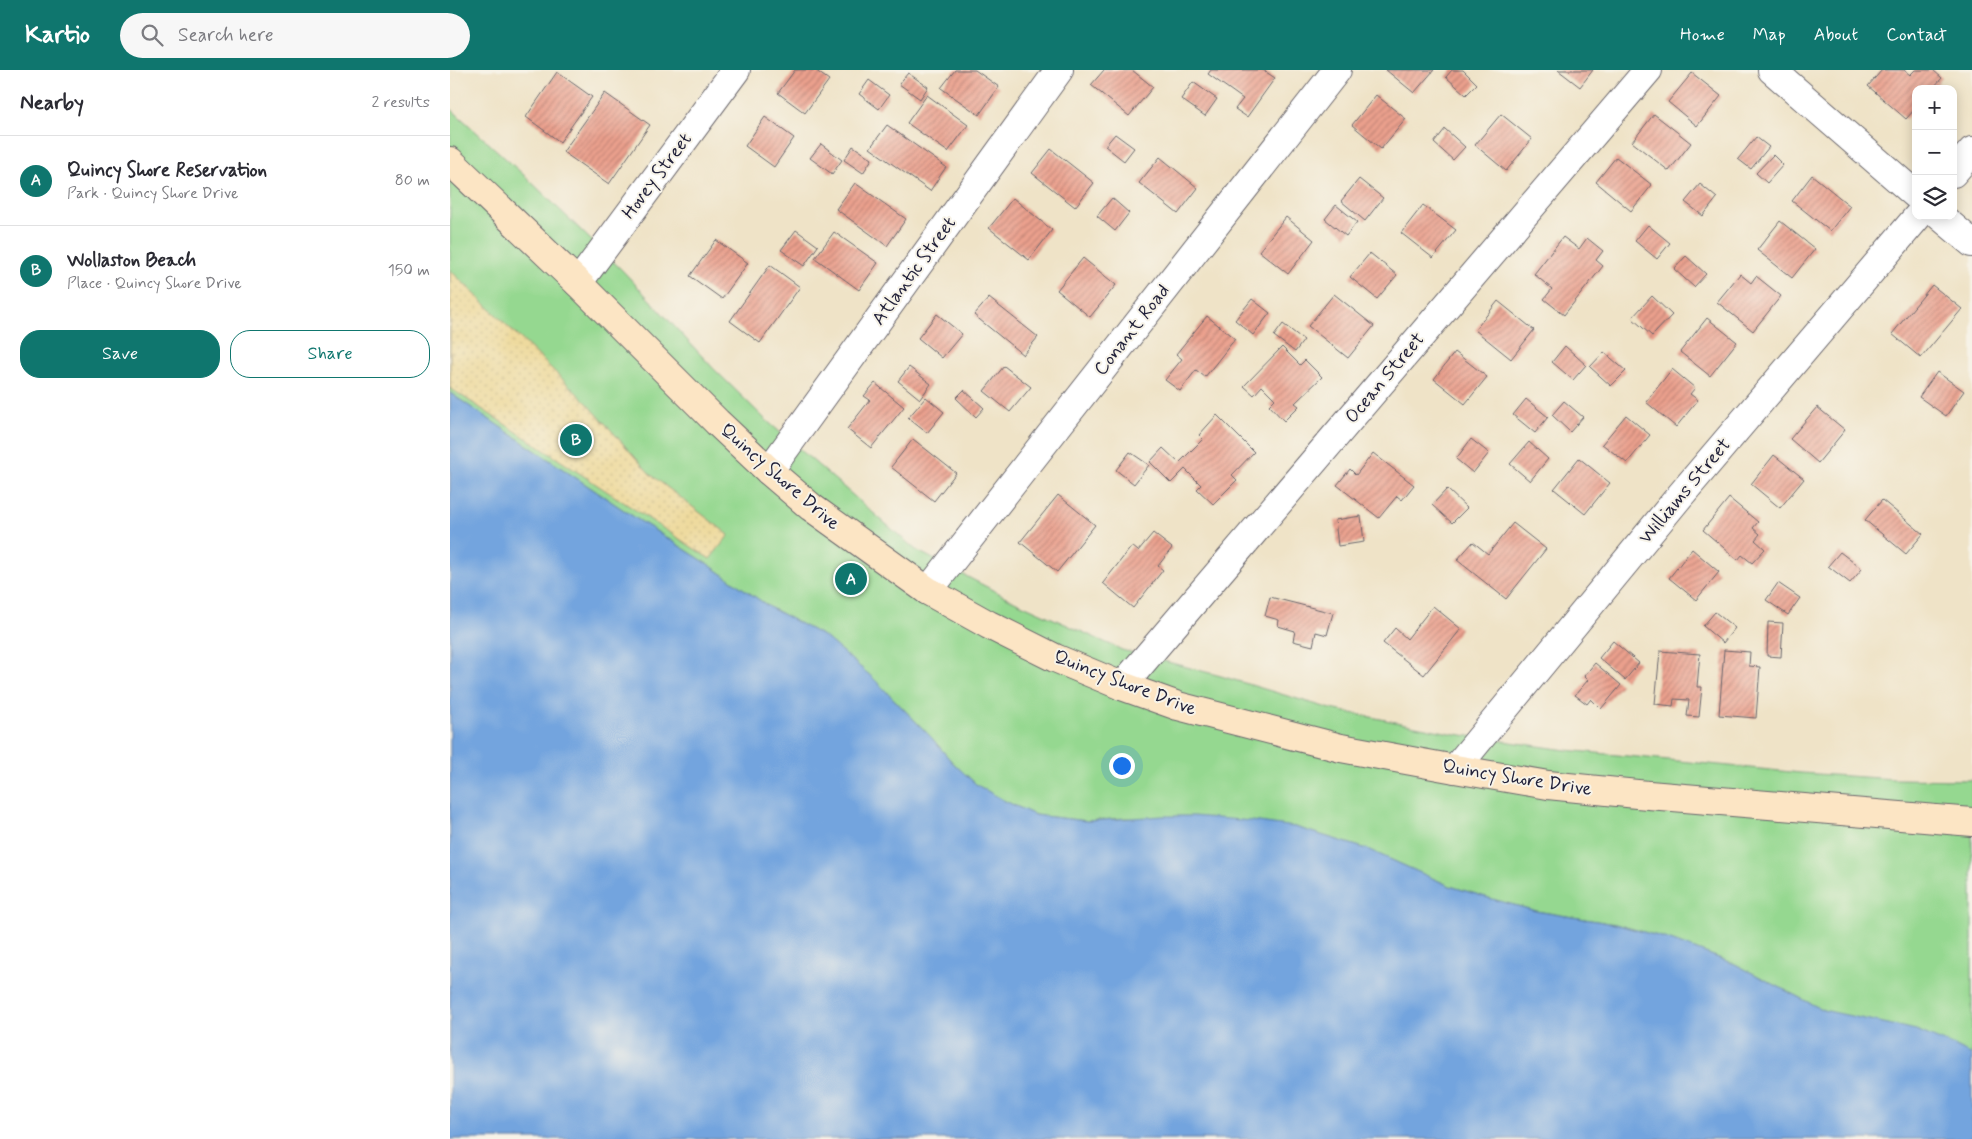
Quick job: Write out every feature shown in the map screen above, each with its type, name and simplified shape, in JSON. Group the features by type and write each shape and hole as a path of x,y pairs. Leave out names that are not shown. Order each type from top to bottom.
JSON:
{"main road":[{"name":"Quincy Shore Drive","path":"450,161 578,283 717,422 811,507 928,591 989,625 1055,658 1122,686 1178,706 1341,748 1454,769 1548,785 1627,794 1972,822"}],"street":[{"name":"Hovey Street","path":"578,283 736,70"},
{"name":"Atlantic Street","path":"769,471 1059,70"},
{"name":"Conant Road","path":"928,591 1337,70"},
{"name":"Ocean Street","path":"1122,686 1648,70"},
{"path":"1772,70 1912,192"},
{"path":"1957,168 1972,151"},
{"name":"Williams Street","path":"1454,769 1674,503 1915,220"},
{"path":"1945,220 1972,243"}],"green space":[{"path":"450,108 526,177 623,271 713,368 766,420 916,550 1010,599 1122,650 1221,676 1331,709 1455,734 1566,750 1801,773 1894,779 1972,780 1972,1055 1952,1045 1879,1022 1823,1010 1735,964 1665,938 1615,924 1536,911 1492,899 1450,886 1367,849 1295,827 1125,818 1087,821 1035,815 977,785 952,762 931,737 873,678 825,637 771,608 450,393"}],"sand":[{"path":"450,270 587,403 650,474 729,535 710,559 450,388"}],"water":[{"path":"450,393 771,608 825,637 873,678 931,737 952,762 977,785 1005,801 1035,815 1087,821 1193,816 1295,827 1367,849 1450,886 1492,899 1536,911 1615,924 1665,938 1735,964 1823,1010 1916,1030 1972,1055 1972,1139 450,1139"}],"building":[{"path":"795,70 815,70 829,80 805,113 778,93"},
{"path":"955,70 975,70 999,87 979,115 941,88"},
{"path":"1104,70 1132,70 1153,87 1129,116 1091,85"},
{"path":"1211,70 1263,70 1275,78 1247,117 1235,109 1243,99 1208,74"},
{"path":"1386,70 1434,70 1414,93"},
{"path":"1452,70 1463,70 1477,84 1466,95 1446,77"},
{"path":"1558,70 1593,70 1580,87"},
{"path":"1882,70 1904,70 1910,75 1915,70 1933,70 1942,78 1936,85 1912,85 1912,112 1906,119 1868,86"},
{"path":"557,72 592,97 560,142 526,117"},
{"path":"908,73 928,87 920,99 899,84"},
{"path":"1692,73 1721,96 1697,126 1668,102"},
{"path":"869,80 889,95 879,109 859,94"},
{"path":"1193,82 1217,99 1205,116 1181,99"},
{"path":"605,93 650,125 609,184 563,152"},
{"path":"927,95 968,125 948,152 907,123"},
{"path":"1376,95 1406,119 1381,149 1352,125"},
{"path":"1501,114 1532,139 1506,171 1475,145"},
{"path":"1654,114 1691,143 1669,171 1632,142"},
{"path":"765,117 794,138 774,167 745,146"},
{"path":"887,125 946,167 930,191 870,148"},
{"path":"1445,129 1465,147 1453,160 1434,143"},
{"path":"1115,134 1134,148 1124,161 1105,146"},
{"path":"1756,137 1769,147 1751,169 1738,159"},
{"path":"821,144 842,160 832,174 810,158"},
{"path":"853,146 872,159 863,173 844,160"},
{"path":"1051,149 1094,183 1075,207 1032,173"},
{"path":"1773,155 1783,165 1767,183 1756,173"},
{"path":"1160,157 1198,188 1178,214 1139,183"},
{"path":"1616,157 1652,185 1631,211 1596,182"},
{"path":"1812,175 1850,206 1830,231 1792,201"},
{"path":"1359,179 1383,198 1365,221 1341,201"},
{"path":"855,183 906,219 887,246 836,209"},
{"path":"1700,184 1717,198 1703,216 1685,202"},
{"path":"1013,198 1052,230 1029,260 989,228"},
{"path":"1112,198 1129,213 1115,231 1097,216"},
{"path":"1336,205 1357,222 1346,236 1325,219"},
{"path":"1423,205 1456,230 1433,258 1401,233"},
{"path":"1286,217 1314,240 1288,274 1259,251"},
{"path":"1780,221 1815,249 1792,278 1757,250"},
{"path":"1648,225 1670,243 1657,259 1635,241"},
{"path":"796,230 818,246 804,266 781,250"},
{"path":"834,232 878,263 859,290 815,258"},
{"path":"1563,237 1579,249 1587,238 1603,251 1596,260 1603,266 1564,315 1544,299 1552,289 1534,274"},
{"path":"716,240 748,263 722,299 690,276"},
{"path":"1370,253 1397,275 1377,299 1350,277"},
{"path":"1686,256 1706,274 1694,287 1674,269"},
{"path":"1083,258 1116,285 1090,317 1057,290"},
{"path":"770,265 800,287 760,343 730,321"},
{"path":"1740,274 1751,283 1756,276 1781,296 1753,331 1717,302"},
{"path":"1932,285 1962,309 1921,358 1892,334"},
{"path":"1334,294 1374,326 1348,358 1308,326"},
{"path":"1652,296 1672,315 1652,336 1632,318"},
{"path":"989,298 1038,337 1023,355 974,315"},
{"path":"1252,299 1270,313 1253,335 1235,320"},
{"path":"1498,301 1534,330 1511,359 1475,330"},
{"path":"937,314 962,334 942,358 918,338"},
{"path":"1207,316 1235,339 1205,377 1196,370 1180,391 1165,380 1182,359 1176,354"},
{"path":"1707,318 1737,342 1710,376 1680,352"},
{"path":"1283,324 1304,340 1295,352 1274,336"},
{"path":"1565,346 1586,365 1573,380 1552,362"},
{"path":"1282,347 1300,365 1305,360 1322,377 1295,403 1299,406 1284,421 1269,405 1275,399 1262,386 1254,395 1244,386"},
{"path":"1455,352 1487,377 1465,404 1434,379"},
{"path":"1604,352 1626,371 1611,386 1590,367"},
{"path":"1004,366 1031,387 1010,412 984,391"},
{"path":"909,367 931,384 920,399 898,381"},
{"path":"1672,369 1695,388 1690,394 1698,400 1676,427 1646,402"},
{"path":"1937,372 1964,391 1946,416 1919,397"},
{"path":"875,383 904,407 871,448 847,429 870,400 864,396"},
{"path":"964,390 984,408 976,417 956,398"},
{"path":"926,397 944,412 927,433 908,418"},
{"path":"1526,399 1548,417 1535,433 1513,415"},
{"path":"1564,401 1583,417 1570,432 1552,415"},
{"path":"1817,407 1845,430 1818,463 1790,439"},
{"path":"1217,415 1254,452 1232,475 1237,480 1213,504 1197,489 1201,485 1185,469 1171,483 1150,462 1163,448 1179,463 1203,439 1199,435"},
{"path":"1626,415 1650,435 1627,463 1602,444"},
{"path":"913,439 956,473 934,501 891,467"},
{"path":"1471,439 1489,453 1473,473 1456,459"},
{"path":"1529,442 1548,459 1530,481 1510,464"},
{"path":"1130,452 1149,465 1134,484 1116,470"},
{"path":"1373,453 1414,485 1402,500 1397,496 1379,518 1337,485 1350,469 1356,475"},
{"path":"1774,455 1804,479 1780,508 1751,484"},
{"path":"1579,458 1610,483 1585,514 1554,489"},
{"path":"1447,489 1467,508 1452,523 1432,505"},
{"path":"1058,495 1095,525 1057,572 1020,542"},
{"path":"1729,498 1758,522 1753,528 1760,534 1755,540 1765,549 1752,563 1742,555 1738,560 1703,530"},
{"path":"1882,500 1923,534 1906,554 1865,520"},
{"path":"1361,516 1364,542 1338,546 1335,520"},
{"path":"1513,523 1546,549 1506,599 1457,560 1473,542 1488,554"},
{"path":"1153,533 1172,548 1158,566 1163,570 1133,608 1103,583 1132,546 1138,551"},
{"path":"1692,549 1719,572 1696,600 1669,578"},
{"path":"1840,552 1862,569 1850,583 1828,566"},
{"path":"1778,583 1800,598 1788,615 1766,600"},
{"path":"1270,597 1333,613 1327,635 1316,632 1313,646 1293,641 1295,631 1278,626 1279,620 1265,616"},
{"path":"1433,606 1461,629 1424,675 1383,643 1395,628 1407,639"},
{"path":"1715,612 1735,628 1723,643 1703,626"},
{"path":"1768,622 1783,623 1781,657 1767,656"},
{"path":"1613,641 1639,663 1625,680 1599,658"},
{"path":"1724,650 1750,652 1749,666 1760,667 1756,718 1719,715"},
{"path":"1660,651 1700,654 1697,687 1702,687 1699,717 1687,716 1689,700 1674,699 1673,706 1655,704"},
{"path":"1595,663 1621,685 1601,709 1591,699 1587,704 1575,695 1588,680 1584,676"}],"place":[{"name":"Wollaston Beach","path":"576,440"},
{"name":"Quincy Shore Reservation","path":"851,579"}]}
